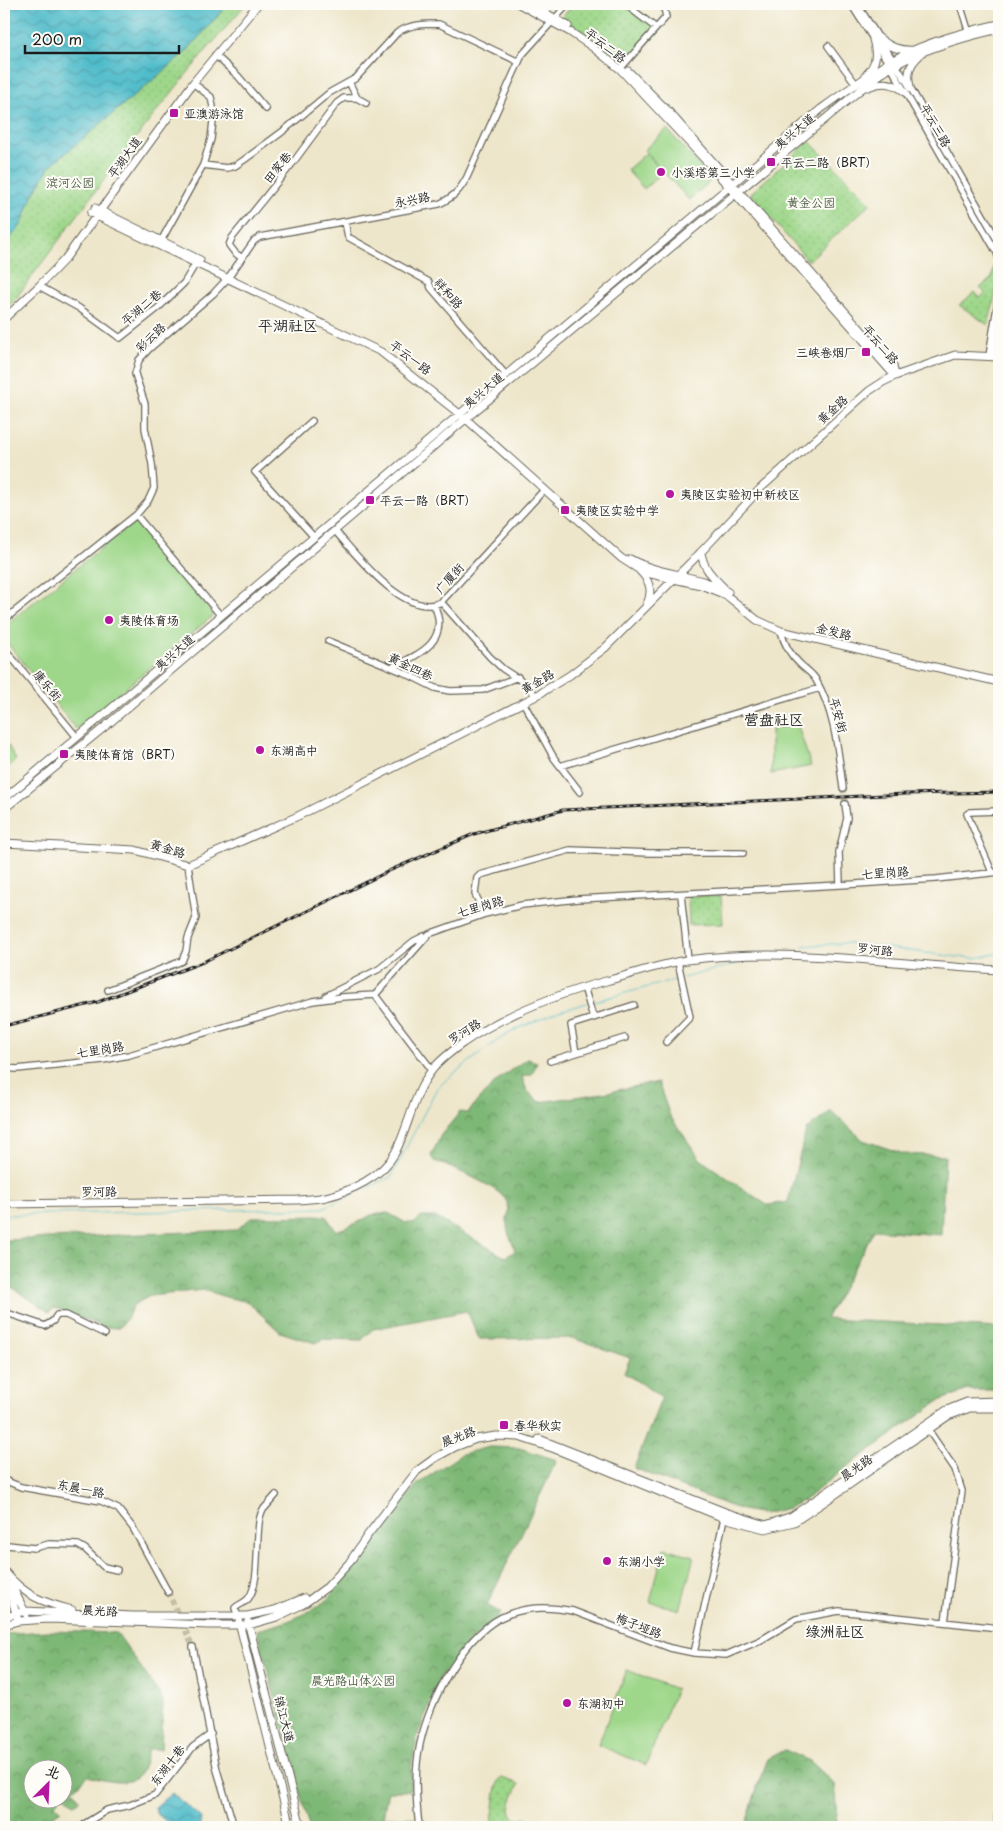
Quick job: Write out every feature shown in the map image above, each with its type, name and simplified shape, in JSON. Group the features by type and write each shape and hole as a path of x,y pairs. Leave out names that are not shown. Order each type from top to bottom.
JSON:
{"highway":[{"path":"997,1827 999,1808"}],"main road":[{"name":"平湖大道","path":"4,314 62,256 189,82 252,4"},
{"name":"平湖大道","path":"4,319 64,259 95,211 192,83 258,4"},
{"name":"平云二路","path":"519,4 553,19"},
{"name":"平云二路","path":"530,4 621,68 731,185 895,376"},
{"name":"夷兴大道","path":"4,809 107,725 335,531 465,415 506,375 822,108 892,64 920,51 999,24"},
{"name":"夷兴大道","path":"969,33 999,29"},
{"path":"858,87 884,83 908,89 911,66 920,51 902,50 876,38"},
{"path":"858,87 875,62 876,38"},
{"name":"夷兴大道","path":"4,799 76,736 314,537 736,192 858,87"},
{"name":"平云一路","path":"95,211 161,240 381,352 465,415 623,555 640,564 676,577"},
{"name":"平云一路","path":"95,211 196,263 229,276"},
{"name":"黄金路","path":"4,843 135,850 188,866 298,816 536,696 570,675 605,648 701,552 761,488 869,391 895,376 954,354 994,354"},
{"name":"平云一路","path":"465,415 544,490 621,558 638,569 676,577"},
{"path":"701,552 702,560 710,575 733,595"},
{"path":"638,569 649,583 651,591 644,608"},
{"name":"金发路","path":"676,577 720,587 733,595 758,617 782,628 999,677"},
{"name":"金发路","path":"676,577 726,595 756,620 781,631 999,682"},
{"name":"罗河路","path":"4,1204 298,1200 325,1197 359,1185 383,1169 394,1154 422,1085 443,1058 464,1043 491,1027 552,998 584,987 678,962 753,955 799,955 999,970"},
{"name":"晨光路","path":"4,1617 17,1617 27,1620 249,1625 277,1617 305,1603 327,1586 349,1563 367,1536 417,1471 455,1446 476,1439 496,1436 519,1437 555,1449 724,1515 766,1529 794,1522 947,1410 967,1402 999,1401"},
{"name":"晨光路","path":"926,1427 970,1408 999,1408"},
{"name":"晨光路","path":"4,1625 25,1611 238,1617 275,1610 303,1599 325,1582 345,1560 414,1469 440,1450 476,1434 521,1433 557,1445 724,1515"},
{"path":"4,1571 25,1611 27,1620"},
{"path":"4,1571 18,1587 38,1599 86,1614"},
{"path":"4,1582 11,1596 17,1617"},
{"name":"锦江大道","path":"247,1616 301,1827"},
{"name":"锦江大道","path":"238,1617 290,1827"}],"street":[{"name":"永兴路","path":"229,276 254,241 260,236 439,204 451,198 461,188 467,178 522,55 568,4"},
{"path":"624,4 656,28"},
{"path":"621,68 666,16 663,4"},
{"name":"平云三路","path":"851,4 876,38"},
{"name":"平云三路","path":"857,4 999,243"},
{"path":"960,4 969,33"},
{"path":"203,165 227,168 235,166 282,132 329,93 356,78 398,33 408,27 439,24 519,62"},
{"path":"828,46 858,87"},
{"path":"215,55 238,76 266,109"},
{"path":"349,82 357,98 366,103"},
{"path":"161,240 203,165 210,139 214,112 210,98 192,83"},
{"name":"平云三路","path":"908,89 998,253 999,259"},
{"name":"田家巷","path":"242,258 231,249 229,245 232,238 292,164 337,103 344,98 357,98"},
{"name":"祥和路","path":"345,222 348,237 429,282 431,288 506,375"},
{"name":"平湖二巷","path":"39,286 79,308 120,338 158,308 184,284 196,263"},
{"name":"彩云路","path":"4,620 136,515 148,501 154,488 152,464 145,428 146,404 135,374 139,360 148,349 214,294 229,276"},
{"path":"994,354 999,295"},
{"path":"994,354 999,325"},
{"path":"312,421 255,472 314,537"},
{"name":"广厦街","path":"335,531 375,575 405,599 427,606 434,606 441,602 544,490"},
{"path":"136,515 221,616"},
{"path":"441,602 490,657 503,669 518,677 536,696"},
{"path":"392,667 421,654 436,636 438,616 434,606"},
{"name":"平安街","path":"781,631 784,644 797,662 815,678 828,703 844,788"},
{"name":"黄金四巷","path":"328,640 392,667 435,688 450,691 483,690 518,677"},
{"name":"康乐街","path":"4,648 76,736"},
{"path":"560,766 820,688"},
{"path":"524,702 560,766 580,792"},
{"path":"840,885 838,852 847,818 845,804"},
{"path":"992,872 967,814 970,812 998,811"},
{"path":"485,914 475,894 477,878 480,875 570,850 650,853 743,853"},
{"path":"108,990 182,961 196,918 188,866"},
{"name":"七里岗路","path":"4,1068 17,1069 103,1060 129,1055 313,1002 342,997 375,995 429,934 485,914 522,905 578,899 840,885 999,872"},
{"path":"681,894 688,960"},
{"path":"313,1002 379,969 414,941 429,934"},
{"path":"666,1042 690,1017 678,962"},
{"path":"584,987 592,1017"},
{"path":"375,995 432,1070"},
{"path":"576,1053 571,1024 634,1005"},
{"path":"550,1061 625,1038"},
{"path":"4,1312 45,1326 53,1322 57,1315 66,1315 105,1334"},
{"path":"926,1427 955,1470 962,1491 944,1622"},
{"name":"东晨一路","path":"4,1480 21,1487 101,1501 118,1509 132,1528 168,1592"},
{"path":"238,1617 235,1608 247,1600 253,1583 260,1517 262,1511 276,1495"},
{"path":"694,1653 724,1515"},
{"path":"4,1547 8,1545 34,1548 49,1544 78,1545 104,1566 117,1570"},
{"name":"梅子垭路","path":"420,1827 416,1785 420,1746 425,1722 437,1693 456,1662 479,1635 508,1614 531,1608 559,1608 573,1611 670,1648 694,1653 726,1655 760,1640 796,1620 839,1611 999,1628"},
{"path":"193,1647 217,1770 234,1827"},
{"name":"东湖十巷","path":"82,1827 107,1810 130,1805 155,1795 193,1747 211,1734"}],"green space":[{"name":"滨河公园","path":"228,4 246,4 186,75 16,298 4,311 4,246 21,225 33,195 50,166 184,54"},
{"path":"575,4 630,4 661,29 627,65 593,38 561,17"},
{"path":"667,129 712,180 689,200 644,150"},
{"name":"黄金公园","path":"809,141 871,203 808,261 750,194"},
{"path":"646,153 663,172 644,189 627,170"},
{"path":"995,262 997,284 988,325 959,305 975,292 980,298 985,293 980,288 992,278"},
{"name":"夷陵体育场","path":"135,521 214,615 76,729 4,639 4,626"},
{"path":"797,723 811,766 771,774 771,730"},
{"path":"4,738 16,760 4,770"},
{"path":"688,896 721,896 723,924 689,925"},
{"path":"528,1059 537,1062 532,1074 522,1077 527,1091 540,1102 603,1093 658,1082 670,1116 701,1160 767,1205 788,1202 806,1130 831,1111 863,1140 904,1154 945,1156 941,1235 874,1230 826,1319 999,1328 999,1390 968,1390 939,1401 844,1469 806,1499 788,1508 764,1514 727,1505 634,1468 662,1397 624,1373 630,1358 573,1338 479,1339 467,1311 373,1329 362,1340 324,1339 315,1343 280,1332 248,1302 203,1290 150,1296 133,1305 128,1317 119,1328 103,1327 55,1308 49,1312 4,1282 6,1272 4,1270 4,1240 236,1230 252,1217 326,1216 336,1231 371,1215 388,1213 406,1223 414,1223 422,1217 435,1217 505,1257 515,1251 507,1228 508,1206 503,1196 474,1178 434,1161 431,1156 441,1135 460,1112 468,1113 495,1083"},
{"name":"晨光路山体公园","path":"489,1447 519,1448 557,1460 487,1605 501,1613 466,1645 441,1676 418,1734 412,1762 410,1791 388,1791 383,1817 413,1818 412,1827 309,1827 257,1630 294,1619 328,1599 417,1484 462,1454"},
{"path":"664,1548 694,1556 680,1610 650,1602"},
{"path":"47,1631 117,1633 163,1702 161,1749 148,1749 141,1772 131,1780 116,1782 88,1776 73,1790 80,1800 76,1804 72,1801 72,1758 22,1758 22,1808 59,1808 61,1810 46,1820 47,1824 45,1827 4,1827 4,1634"},
{"path":"627,1670 676,1689 646,1765 598,1745"},
{"path":"785,1750 810,1761 835,1784 837,1827 745,1827 768,1759"},
{"path":"502,1778 519,1784 510,1807 512,1816 515,1819 523,1818 549,1827 490,1827 497,1785"}],"water":[{"path":"8,4 228,4 184,54 50,166 33,195 21,225 4,246 4,7"},
{"path":"172,1793 201,1818 198,1827 173,1827 156,1813 155,1807"}],"waterway":[{"path":"802,946 848,943 976,958 999,953"},
{"path":"683,978 740,963"},
{"path":"591,1002 679,979"},
{"path":"4,1215 323,1208 391,1177 437,1088 456,1072 498,1040 519,1028 559,1011 587,1003"}],"tunnel":[{"path":"843,788 845,804"},
{"path":"168,1592 193,1647"}],"railway":[{"path":"4,1026 98,1002 203,962 391,870 474,834 563,810 906,794 999,792"}],"place":[{"name":"亚澳游泳馆","path":"174,113"},
{"name":"平云二路（BRT）","path":"771,162"},
{"name":"小溪塔第三小学","path":"661,172"},
{"name":"三峡卷烟厂","path":"866,352"},
{"name":"夷陵区实验初中新校区","path":"670,494"},
{"name":"平云一路（BRT）","path":"370,500"},
{"name":"夷陵区实验中学","path":"565,510"},
{"name":"夷陵体育场","path":"109,620"},
{"name":"东湖高中","path":"260,750"},
{"name":"夷陵体育馆（BRT）","path":"64,754"},
{"name":"春华秋实","path":"504,1425"},
{"name":"东湖小学","path":"607,1561"},
{"name":"东湖初中","path":"567,1703"}],"district":[{"name":"平湖社区","path":"288,324"},
{"name":"营盘社区","path":"774,718"},
{"name":"绿洲社区","path":"835,1630"}]}
